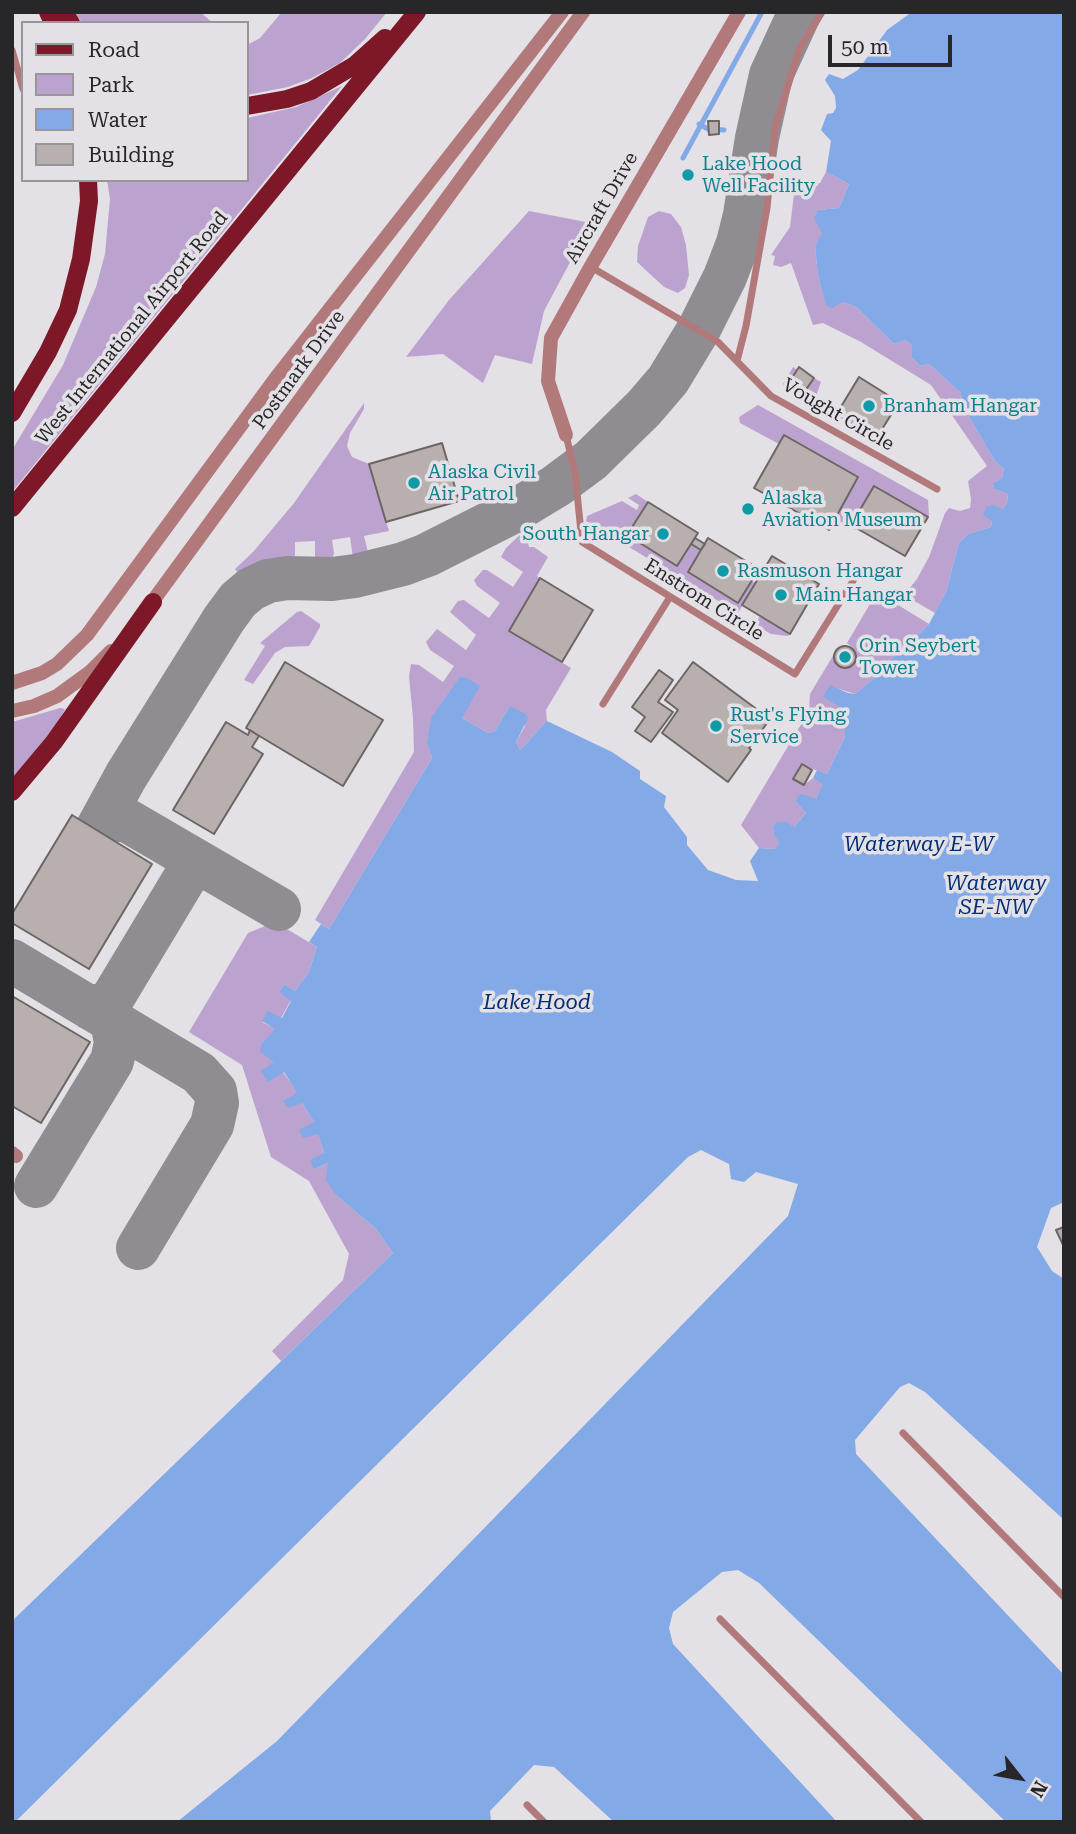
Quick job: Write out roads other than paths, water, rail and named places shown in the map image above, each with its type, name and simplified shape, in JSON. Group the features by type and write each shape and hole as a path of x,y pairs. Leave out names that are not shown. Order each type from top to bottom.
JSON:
{"main road":[{"path":"248,106 287,99 311,91 335,78 355,65 411,12"},
{"name":"West International Airport Road","path":"12,508 417,12"},
{"name":"West International Airport Road","path":"12,413 48,352 68,310 86,229 88,182"},
{"path":"12,792 45,756 153,602"}],"street":[{"name":"Postmark Drive","path":"12,684 42,673 57,664 88,635 278,375 562,12"},
{"name":"Postmark Drive","path":"12,711 47,701 81,680 153,602 583,12"},
{"name":"Aircraft Drive","path":"566,435 548,381 551,338 739,12"}],"lane":[{"path":"737,360 746,326 766,208 775,127 799,50 822,12"},
{"path":"12,50 21,82"},
{"name":"Vought Circle","path":"591,266 718,342 771,396 937,489"},
{"name":"Enstrom Circle","path":"566,435 575,472 582,542 795,674 853,581"},
{"path":"603,704 670,597"},
{"path":"902,1433 1064,1597"},
{"path":"720,1619 920,1822"},
{"path":"527,1805 544,1822"}],"water":[{"name":"Lake Hood","path":"912,12 1064,12 1064,1202 1051,1208 1037,1247 1052,1271 1064,1279 1064,1520 925,1392 909,1383 900,1387 855,1440 856,1454 1064,1675 1064,1822 1006,1822 759,1583 738,1570 722,1572 673,1612 669,1628 673,1644 837,1822 614,1822 554,1767 534,1765 490,1811 491,1822 177,1822 277,1741 788,1216 798,1184 756,1172 744,1182 731,1179 729,1164 701,1150 688,1157 15,1822 12,1822 12,1621 393,1253 376,1229 336,1195 326,1180 328,1163 314,1169 310,1160 324,1153 318,1134 303,1138 299,1130 314,1122 302,1103 288,1108 283,1101 297,1093 284,1072 268,1082 261,1071 274,1062 260,1052 262,1043 275,1029 262,1021 268,1011 282,1018 291,1001 279,992 284,984 295,991 309,972 317,947 309,942 321,924 329,929 432,758 427,744 431,718 460,677 480,686 462,718 488,733 495,731 509,707 512,707 528,718 516,742 520,750 547,721 612,752 640,771 640,779 666,796 664,807 687,837 687,845 708,870 736,880 758,881 750,861 759,848 775,849 780,843 774,835 773,827 777,822 786,822 794,827 806,813 796,802 797,797 802,794 816,799 823,784 813,778 817,770 827,774 845,737 845,710 823,697 830,685 855,694 875,677 881,665 902,652 929,624 946,592 959,543 968,534 991,527 992,521 983,515 986,507 993,505 1002,509 1007,503 1008,494 994,489 993,483 1002,478 1004,469 995,461 962,405 961,393 929,364 920,366 912,358 912,345 905,340 894,344 856,307 843,302 832,308 826,305 818,276 815,246 822,233 814,218 818,210 839,208 849,184 826,172 831,141 821,130 827,114 833,113 836,108 835,96 825,80 829,74 843,79 858,70 887,30"}],"waterway":[{"path":"683,158 762,12"},
{"path":"699,124 708,129 724,130"}],"place":[{"name":"Lake Hood Well Facility","path":"688,175"},
{"name":"Branham Hangar","path":"869,406"},
{"name":"Alaska Civil Air Patrol","path":"414,483"},
{"name":"Alaska Aviation Museum","path":"748,509"},
{"name":"South Hangar","path":"663,534"},
{"name":"Rasmuson Hangar","path":"723,571"},
{"name":"Main Hangar","path":"781,595"},
{"name":"Orin Seybert Tower","path":"845,657"},
{"name":"Rust's Flying Service","path":"716,726"}],"water label":[{"name":"Waterway E-W","path":"919,845"},
{"name":"Waterway SE-NW","path":"996,896"}]}
